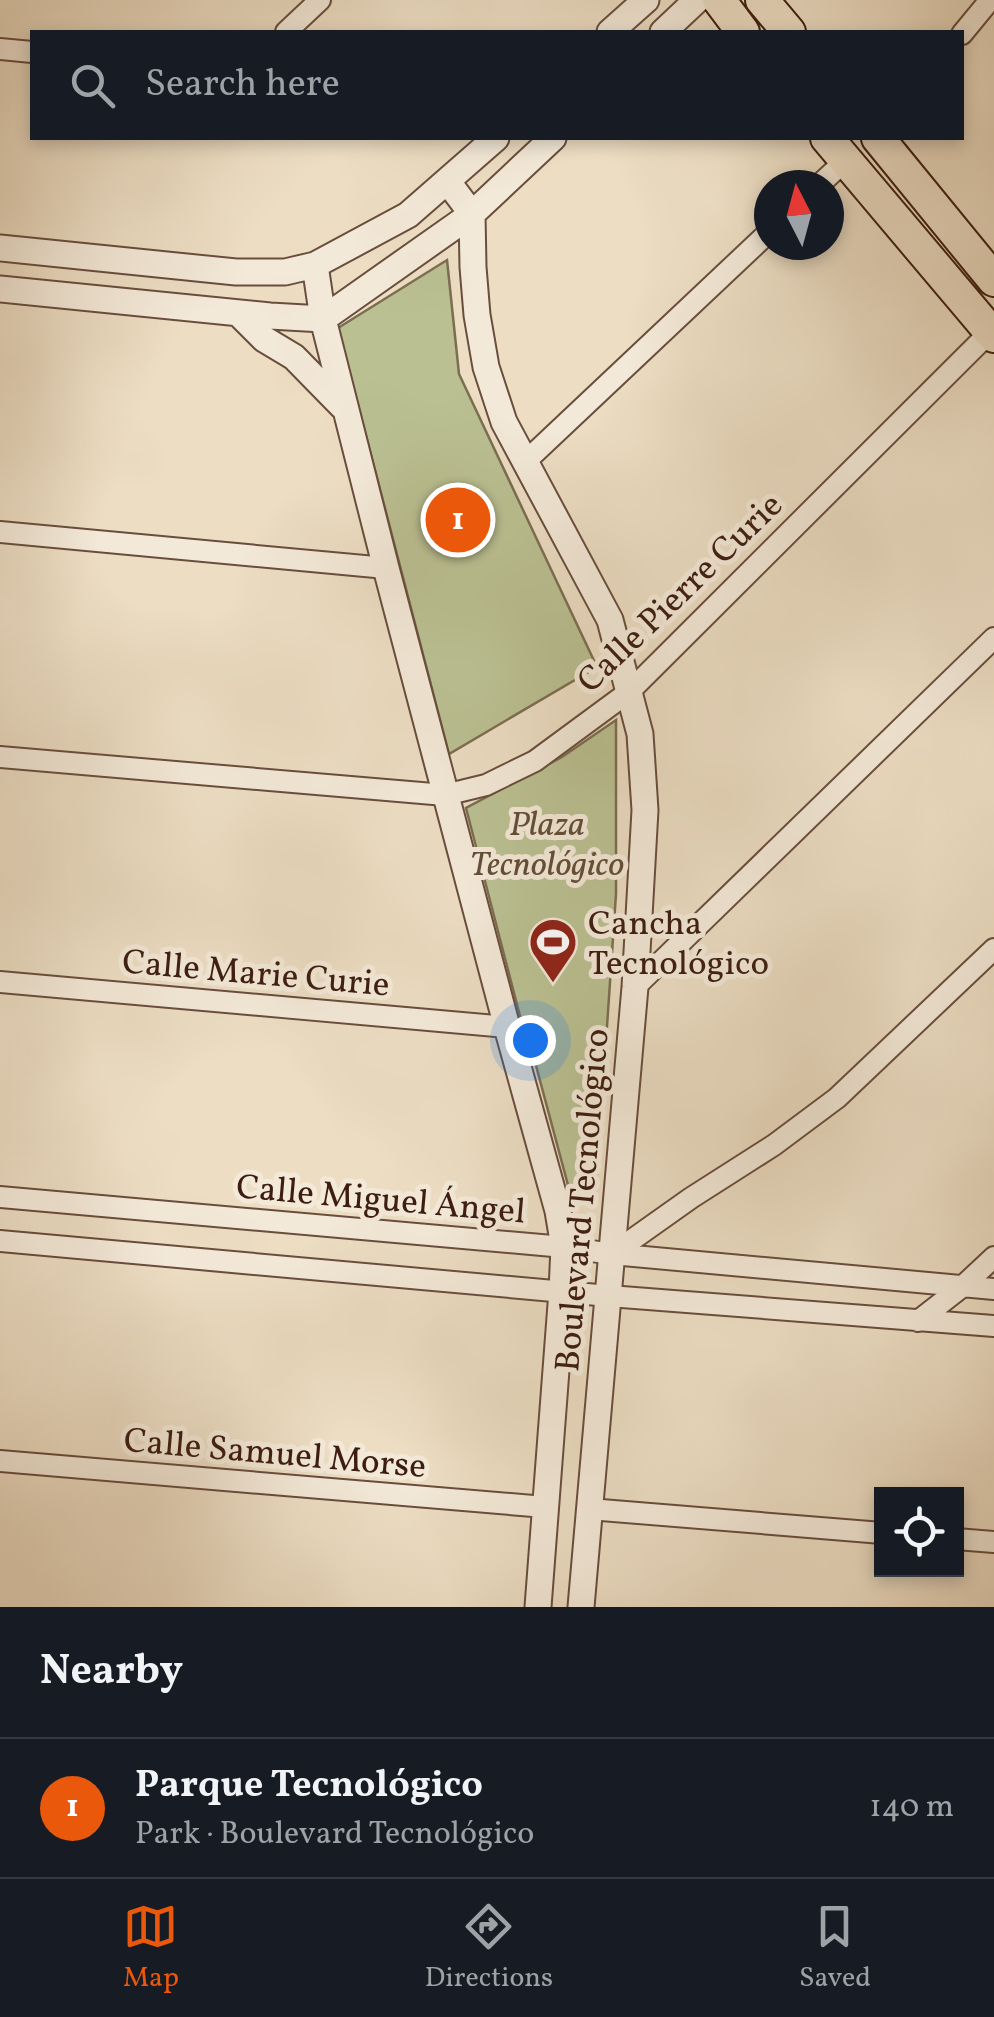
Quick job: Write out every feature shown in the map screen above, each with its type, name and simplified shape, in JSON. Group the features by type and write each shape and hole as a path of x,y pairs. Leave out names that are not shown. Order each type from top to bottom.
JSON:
{"main road":[{"path":"719,0 742,30"},
{"path":"762,0 787,30"},
{"path":"880,140 994,280"},
{"path":"836,149 992,334"}],"street":[{"path":"288,30 320,0"},
{"path":"612,30 646,0"},
{"path":"665,30 697,0"},
{"path":"964,32 990,0"},
{"path":"0,49 30,52"},
{"path":"0,248 236,272 285,272 314,265 408,215 494,140"},
{"path":"0,290 323,319 472,214 550,140"},
{"path":"448,182 472,214"},
{"name":"Boulevard Tecnológico","path":"472,214 472,266 486,367 504,422 610,620 640,734 645,810 635,987 581,1607"},
{"path":"526,462 754,246"},
{"name":"Boulevard Tecnológico","path":"314,265 323,319 386,568 558,1211 564,1247 562,1291 538,1607"},
{"path":"238,313 264,339 294,357 346,409"},
{"name":"Calle Pierre Curie","path":"0,757 445,795 486,784 534,761 630,691 992,334"},
{"path":"0,532 386,568"},
{"path":"635,987 994,638"},
{"path":"612,1254 774,1145 836,1098 994,948"},
{"name":"Calle Marie Curie","path":"0,982 507,1027"},
{"name":"Calle Miguel Ángel","path":"0,1197 994,1288"},
{"path":"0,1240 608,1296 994,1326"},
{"path":"918,1320 994,1257"},
{"name":"Calle Samuel Morse","path":"0,1462 545,1508"},
{"path":"589,1509 874,1532"},
{"path":"964,1540 994,1542"}],"green space":[{"path":"447,260 459,374 597,667 449,754 338,328"},
{"name":"Plaza Tecnológico","path":"616,720 616,894 595,1203 572,1200 466,808 562,757"}],"place":[{"name":"Parque Tecnológico","path":"458,520"},
{"name":"Cancha Tecnológico","path":"553,984"}]}
